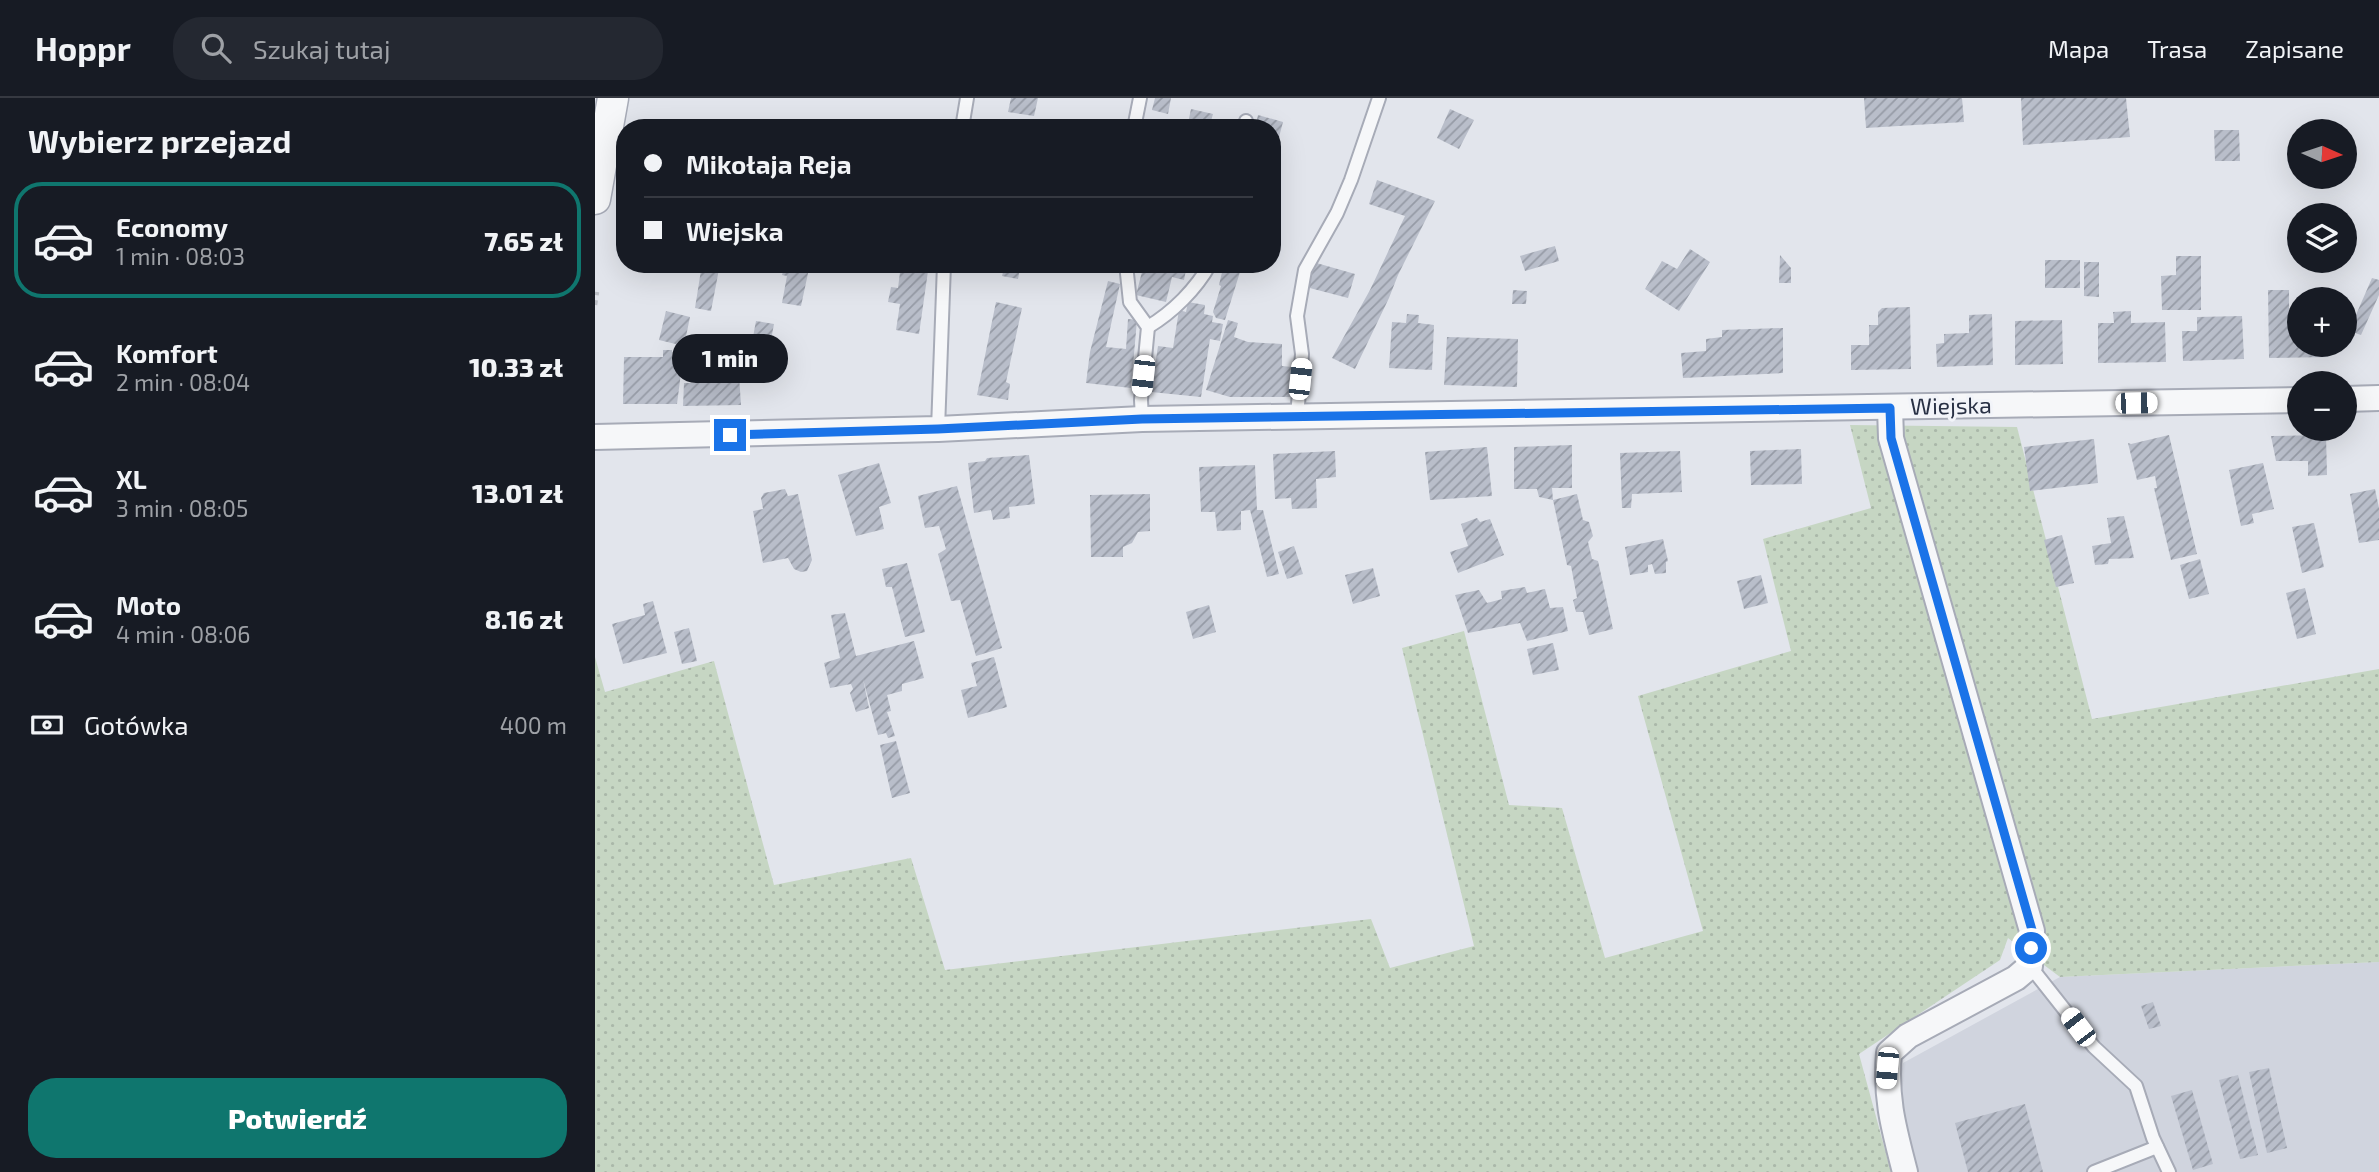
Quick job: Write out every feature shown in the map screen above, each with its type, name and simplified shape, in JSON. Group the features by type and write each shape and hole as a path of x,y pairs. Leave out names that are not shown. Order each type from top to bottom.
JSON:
{"street":[{"path":"595,199 613,98"},
{"path":"2357,399 2379,398"},
{"name":"Wiejska","path":"595,437 938,429 1142,419 2287,400"},
{"path":"1890,408 1891,438 2032,930 2030,966 2016,978 1908,1036 1889,1053 1886,1082 1890,1114 1905,1172"}],"lane":[{"path":"964,119 967,98"},
{"path":"1136,119 1140,98"},
{"path":"1297,417 1302,354 1297,316 1305,270 1337,213 1379,98"},
{"path":"938,429 944,273"},
{"path":"1127,273 1130,302 1148,327 1141,400 1142,419"},
{"path":"1148,327 1162,319 1199,283 1205,273"},
{"path":"2030,966 2094,1047 2136,1086 2157,1147 2169,1172"},
{"path":"2094,1172 2157,1147"}],"path":[{"path":"595,305 597,292"}],"shaded area":[{"path":"2379,962 2379,1172 1915,1172 1896,1103 1903,1063 2060,977"}],"green space":[{"path":"1850,425 2017,427 2092,719 2379,669 2379,962 2060,977 2008,938 2000,960 1859,1054 1891,1172 595,1172 595,657 605,692 714,661 774,885 911,858 945,970 1371,919 1390,968 1474,946 1402,648 1464,631 1509,805 1562,808 1605,958 1703,931 1638,696 1791,651 1763,539 1871,508"}],"building":[{"path":"1011,98 1038,98 1034,116 1008,112"},
{"path":"1155,98 1171,98 1168,114 1152,110"},
{"path":"1864,98 1962,98 1964,122 1866,128"},
{"path":"2021,98 2126,98 2130,137 2023,145"},
{"path":"1191,109 1213,114 1212,119 1189,119"},
{"path":"1450,109 1474,120 1459,149 1437,138"},
{"path":"2214,130 2239,130 2240,161 2215,161"},
{"path":"1377,180 1435,201 1355,369 1332,358 1370,290 1405,216 1369,204"},
{"path":"1555,246 1559,261 1525,271 1520,256"},
{"path":"1690,249 1710,262 1679,311 1645,289 1662,261 1677,269"},
{"path":"1780,255 1791,268 1791,283 1779,283"},
{"path":"2176,256 2201,256 2201,310 2162,310 2161,276 2176,275"},
{"path":"2045,260 2080,260 2080,288 2045,288"},
{"path":"1313,262 1355,274 1348,298 1306,287"},
{"path":"2084,262 2099,262 2099,297 2084,296"},
{"path":"701,273 718,273 711,311 695,308"},
{"path":"808,273 801,306 782,303 787,276 782,275"},
{"path":"900,273 928,273 919,334 896,330 900,304 888,302 891,287 898,288"},
{"path":"1003,273 1019,273 1018,279 1002,276"},
{"path":"1142,273 1185,273 1184,280 1172,277 1166,302 1136,295"},
{"path":"1222,273 1240,273 1225,320 1216,318 1213,312 1221,286"},
{"path":"2372,278 2379,280 2379,295 2361,335 2357,334 2357,313"},
{"path":"1108,281 1120,284 1106,347 1126,349 1128,319 1137,320 1131,388 1086,383 1090,352"},
{"path":"1513,290 1527,291 1526,304 1512,304"},
{"path":"2268,290 2287,290 2287,357 2328,357 2269,358"},
{"path":"996,302 1022,308 1006,382 1010,384 1008,400 977,395"},
{"path":"1188,302 1205,305 1204,314 1213,316 1212,322 1223,324 1220,341 1210,339 1201,397 1151,392 1158,346 1173,348 1179,310 1186,312"},
{"path":"1910,307 1911,369 1851,370 1851,345 1869,345 1869,325 1878,325 1878,312 1882,308"},
{"path":"666,311 690,317 684,346 659,340"},
{"path":"2131,311 2131,323 2165,322 2166,362 2098,363 2098,323 2114,323 2113,312"},
{"path":"1407,314 1419,315 1418,323 1434,325 1432,370 1389,368 1392,322 1406,323"},
{"path":"1992,314 1993,365 1937,367 1936,344 1944,343 1944,334 1969,333 1969,315"},
{"path":"2242,316 2244,359 2183,361 2182,331 2197,331 2197,317"},
{"path":"1228,320 1238,323 1234,337 1248,342 1282,344 1282,366 1292,367 1291,397 1230,397 1206,390"},
{"path":"2062,320 2063,364 2015,365 2015,321"},
{"path":"756,321 774,324 768,356 750,353"},
{"path":"1783,328 1783,373 1683,378 1681,353 1706,351 1706,339 1722,337 1722,330"},
{"path":"1447,337 1518,339 1517,387 1444,385"},
{"path":"663,350 672,350 672,357 683,357 677,404 623,404 624,357 663,357"},
{"path":"695,359 738,360 741,405 683,406 684,383 695,383"},
{"path":"2169,435 2197,554 2171,560 2154,488 2157,488 2155,476 2137,480 2128,443"},
{"path":"2271,436 2287,436 2287,441 2326,441 2327,475 2308,476 2308,461 2276,461"},
{"path":"2094,439 2098,483 2030,491 2024,447"},
{"path":"1572,445 1572,488 1552,488 1553,500 1539,497 1537,489 1514,489 1514,447"},
{"path":"1487,447 1492,496 1430,500 1425,452"},
{"path":"1801,449 1802,484 1751,485 1750,451"},
{"path":"1335,451 1336,477 1316,479 1317,508 1292,509 1291,498 1275,499 1273,454"},
{"path":"1680,451 1682,492 1632,494 1631,508 1622,508 1620,453"},
{"path":"1029,455 1035,504 1009,507 1010,518 993,520 991,510 974,513 968,463 985,461 987,458"},
{"path":"879,463 891,503 879,507 884,529 856,536 838,475"},
{"path":"2263,463 2274,509 2252,514 2254,523 2241,526 2229,470"},
{"path":"1255,465 1257,510 1263,510 1279,574 1267,577 1250,510 1241,511 1241,530 1217,531 1215,512 1201,512 1199,467"},
{"path":"957,486 1002,648 976,656 960,600 951,601 938,554 946,549 939,526 925,528 918,496"},
{"path":"785,489 788,496 798,494 812,560 807,571 794,569 788,558 763,563 753,511 763,509 761,498 764,493"},
{"path":"2375,489 2379,508 2379,540 2359,543 2350,494"},
{"path":"1150,494 1150,531 1138,532 1132,543 1123,547 1123,557 1091,557 1090,495"},
{"path":"1577,494 1583,520 1589,522 1593,536 1588,542 1592,559 1598,561 1613,629 1589,635 1583,612 1576,612 1573,600 1577,598 1571,566 1567,565 1553,500"},
{"path":"2124,516 2134,558 2109,559 2108,564 2095,565 2092,546 2111,543 2107,518"},
{"path":"1477,518 1480,522 1490,519 1504,555 1458,573 1450,552 1468,546 1461,524"},
{"path":"2314,523 2324,567 2302,573 2292,527"},
{"path":"2062,535 2074,583 2056,587 2044,540"},
{"path":"1663,539 1668,561 1666,573 1655,574 1652,564 1648,565 1648,572 1630,575 1625,547"},
{"path":"1294,546 1303,574 1287,579 1278,552"},
{"path":"2200,559 2209,594 2189,599 2180,565"},
{"path":"907,563 925,632 905,637 892,587 886,587 882,569"},
{"path":"1373,568 1380,596 1353,604 1345,575"},
{"path":"1761,575 1768,603 1744,609 1737,581"},
{"path":"1525,587 1527,593 1545,589 1550,608 1563,607 1568,631 1527,641 1520,623 1468,633 1455,595 1479,590 1487,603 1502,599 1501,591"},
{"path":"2305,588 2316,634 2297,639 2286,593"},
{"path":"653,601 667,653 623,664 612,624 645,615 643,604"},
{"path":"1209,605 1216,632 1193,639 1186,612"},
{"path":"845,613 856,656 914,641 924,678 902,684 902,691 887,695 891,711 887,712 895,736 888,738 886,733 878,735 863,679 869,708 856,712 850,693 853,689 851,684 830,688 824,663 840,658 831,615"},
{"path":"689,628 697,661 682,664 674,632"},
{"path":"1553,643 1559,670 1533,675 1527,649"},
{"path":"994,657 1007,707 968,718 961,690 977,686 971,663"},
{"path":"896,741 910,793 892,798 880,745"},
{"path":"2153,1002 2161,1026 2149,1029 2141,1006"},
{"path":"2269,1068 2287,1148 2267,1153 2249,1072"},
{"path":"2238,1075 2258,1155 2240,1159 2219,1080"},
{"path":"2192,1090 2213,1164 2193,1170 2171,1096"},
{"path":"2025,1104 2043,1172 1968,1172 1955,1123"}],"route":[{"path":"730,435 1142,419 1890,408 1891,438 2032,930 2031,948"}]}
